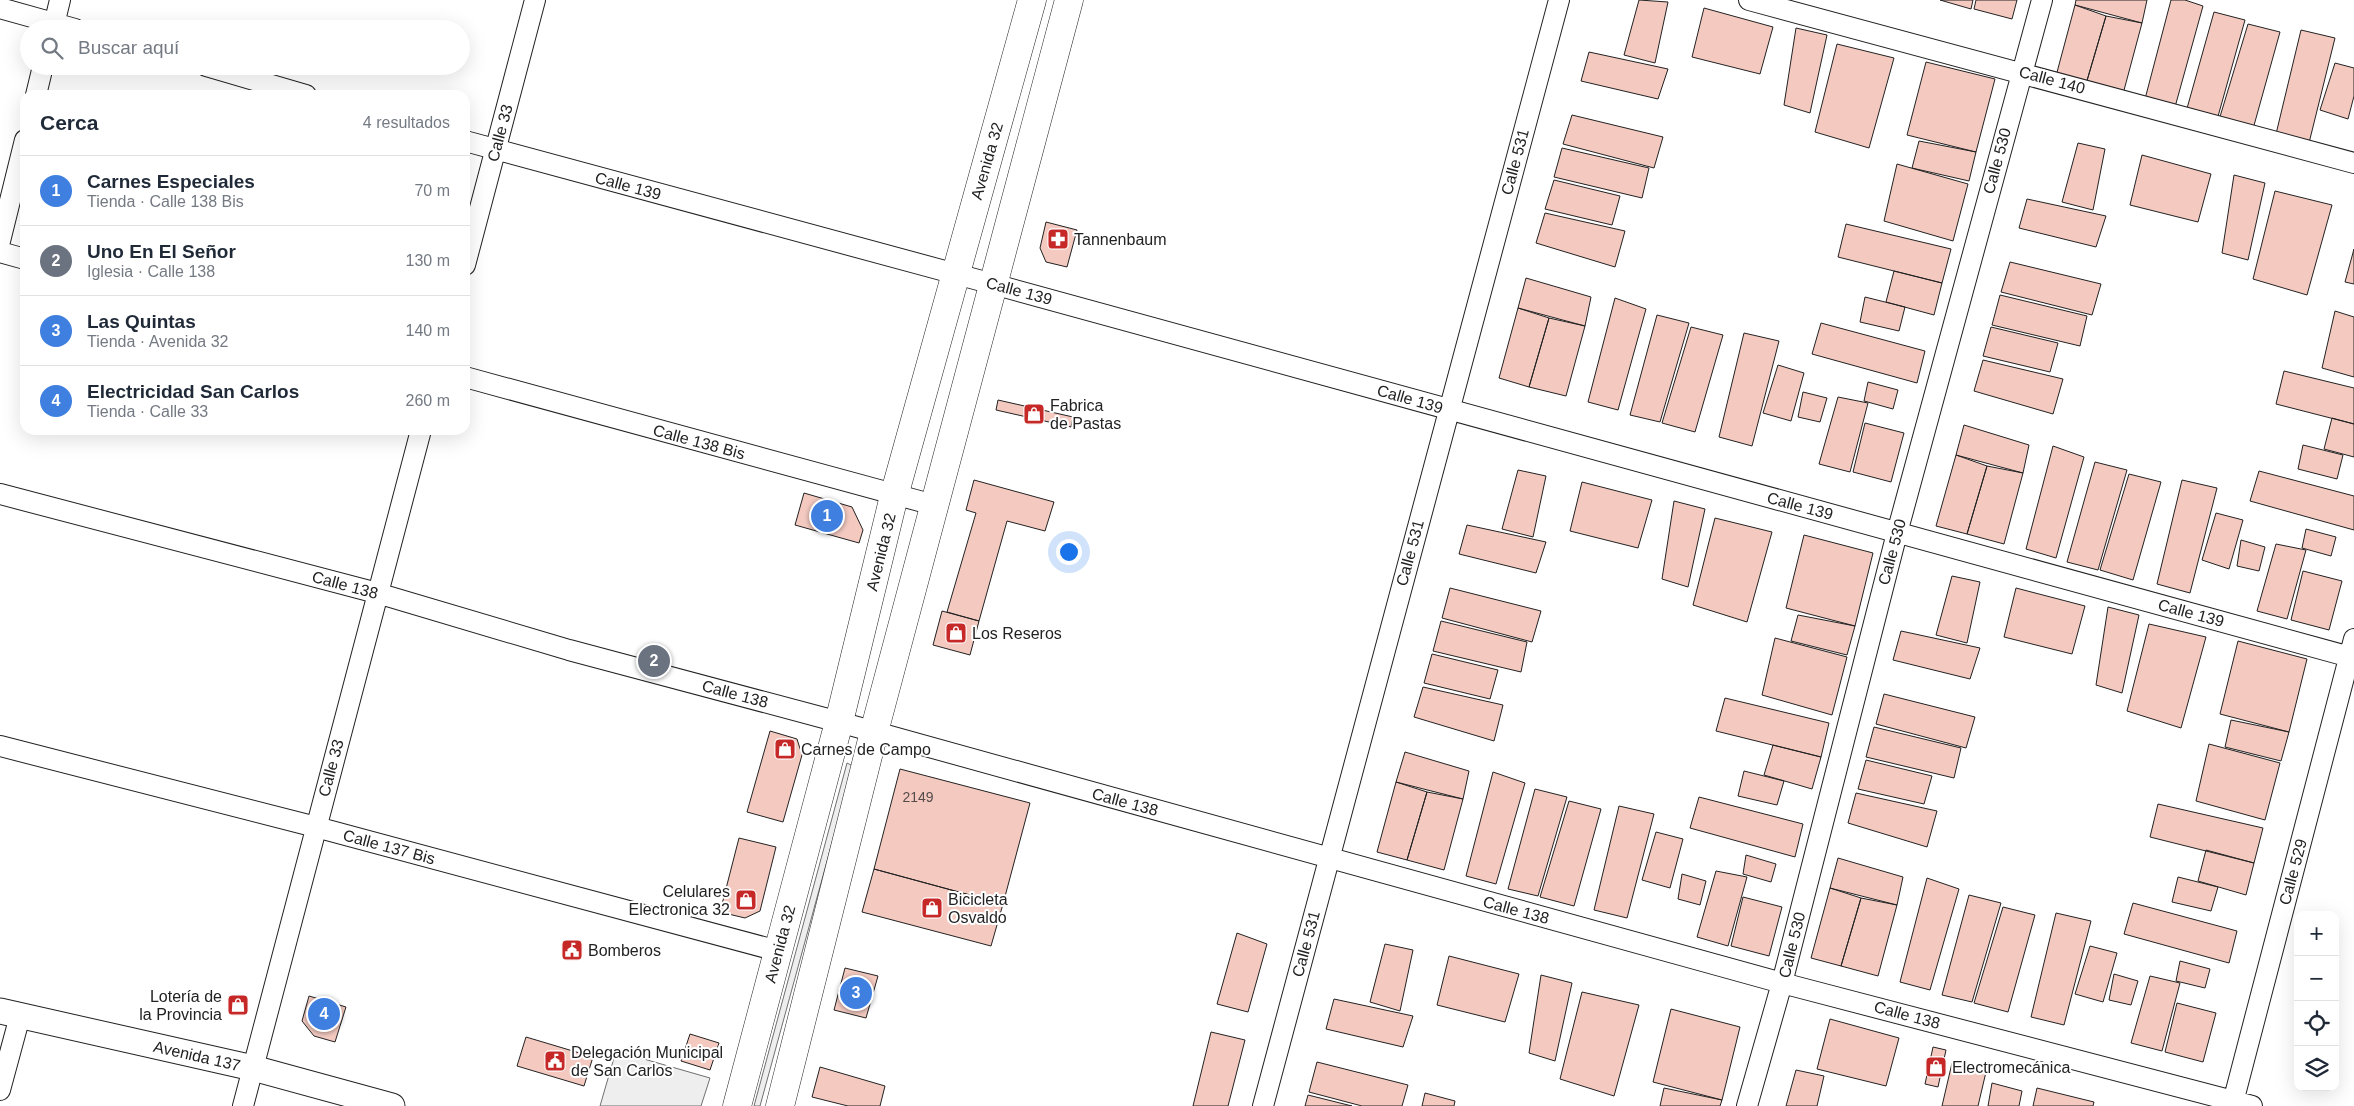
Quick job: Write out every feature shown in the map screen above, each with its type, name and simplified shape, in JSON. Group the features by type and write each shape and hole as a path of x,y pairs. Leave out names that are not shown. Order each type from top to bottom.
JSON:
{"main road":[{"name":"Avenida 32","path":"737,1106 839,722 894,496 1032,0"},
{"path":"780,1106 874,732 1069,0"}],"street":[{"path":"55,20 60,0"},
{"name":"Calle 33","path":"470,246 535,0"},
{"name":"Calle 531","path":"1263,1106 1559,0"},
{"name":"Calle 140","path":"1749,0 2354,163"},
{"name":"Calle 530","path":"1747,1106 1782,983 1897,533 2042,0"},
{"path":"0,8 35,20"},
{"path":"37,90 41,75"},
{"path":"237,75 289,90"},
{"name":"Calle 139","path":"470,142 994,284 1897,533 2352,651"},
{"path":"0,242 20,160"},
{"path":"0,252 20,258"},
{"name":"Calle 138 Bis","path":"470,379 934,506"},
{"name":"Calle 33","path":"242,1106 420,435"},
{"name":"Calle 138","path":"0,494 377,593 569,650 839,722 1782,983 2239,1104"},
{"name":"Calle 529","path":"2239,1104 2352,651"},
{"name":"Calle 137 Bis","path":"0,746 316,827 778,951"},
{"path":"0,1090 10,1014"},
{"name":"Avenida 137","path":"10,1014 253,1068 392,1106"}],"shaded area":[{"path":"847,763 853,766 760,1106 754,1106"},
{"path":"616,1051 710,1078 701,1106 600,1106"}],"building":[{"path":"1639,0 1668,2 1655,63 1624,55"},
{"path":"1940,0 1973,0 1971,9"},
{"path":"1976,0 2017,0 2012,19 1974,9"},
{"path":"2076,0 2147,0 2142,23 2075,5"},
{"path":"2171,0 2185,0 2203,6 2175,107 2145,99"},
{"path":"2075,5 2106,16 2086,84 2056,76"},
{"path":"1704,8 1773,27 1760,74 1692,57"},
{"path":"2214,12 2245,20 2217,120 2186,112"},
{"path":"2106,16 2142,23 2123,94 2086,84"},
{"path":"2248,24 2280,32 2253,129 2219,120"},
{"path":"1796,28 1827,35 1810,113 1784,105"},
{"path":"2301,30 2335,38 2309,143 2276,134"},
{"path":"1837,44 1894,58 1869,148 1815,132"},
{"path":"1589,52 1668,69 1658,99 1581,81"},
{"path":"1926,62 1995,79 1976,152 1907,135"},
{"path":"2335,63 2354,68 2354,96 2348,119 2320,110"},
{"path":"1572,115 1663,137 1654,168 1563,144"},
{"path":"1919,141 1976,152 1969,181 1912,168"},
{"path":"2078,143 2105,149 2093,210 2062,202"},
{"path":"1562,148 1649,168 1642,198 1554,177"},
{"path":"2142,155 2211,174 2198,222 2130,205"},
{"path":"1897,164 1968,184 1953,241 1884,221"},
{"path":"2234,175 2265,183 2248,260 2222,253"},
{"path":"1554,180 1620,196 1612,225 1545,209"},
{"path":"2275,191 2332,205 2307,295 2253,279"},
{"path":"2027,199 2106,216 2096,247 2019,228"},
{"path":"1545,213 1625,231 1615,267 1536,243"},
{"name":"Tannenbaum","path":"1046,222 1077,230 1067,267 1046,262 1040,248"},
{"path":"1846,224 1951,249 1942,283 1838,257"},
{"path":"2354,249 2354,284 2345,282"},
{"path":"2010,262 2101,284 2092,315 2001,292"},
{"path":"1894,271 1942,283 1934,315 1886,302"},
{"path":"1526,278 1591,297 1585,326 1518,308"},
{"path":"2000,295 2087,316 2080,346 1992,325"},
{"path":"1865,297 1905,307 1899,331 1860,322"},
{"path":"1615,298 1646,309 1618,410 1588,402"},
{"path":"1518,308 1549,318 1529,387 1499,378"},
{"path":"2335,311 2354,317 2354,377 2322,368"},
{"path":"1657,315 1689,323 1660,422 1630,415"},
{"path":"1549,318 1585,326 1566,396 1529,387"},
{"path":"1821,323 1925,351 1917,383 1812,354"},
{"path":"1691,327 1723,335 1695,432 1662,423"},
{"path":"1991,327 2058,343 2050,372 1983,356"},
{"path":"1744,333 1779,341 1752,446 1719,437"},
{"path":"1983,360 2063,379 2053,414 1974,391"},
{"path":"1778,365 1804,373 1791,421 1763,413"},
{"path":"2284,371 2354,388 2354,424 2276,404"},
{"path":"1868,382 1898,390 1893,409 1864,401"},
{"path":"1803,392 1827,398 1820,422 1798,417"},
{"path":"1838,397 1868,403 1850,472 1819,464"},
{"name":"Fabrica de Pastas","path":"998,400 1073,417 1071,427 996,410"},
{"path":"2332,418 2354,424 2354,457 2324,449"},
{"path":"1865,423 1904,433 1891,482 1853,472"},
{"path":"1964,425 2029,445 2023,473 1956,455"},
{"path":"2303,445 2343,455 2337,479 2298,469"},
{"path":"2053,446 2084,457 2056,558 2026,549"},
{"path":"1956,455 1987,466 1967,534 1936,526"},
{"path":"2095,462 2127,470 2098,570 2067,562"},
{"path":"1987,466 2023,473 2004,544 1967,534"},
{"path":"1518,470 1546,476 1533,537 1502,529"},
{"path":"2259,471 2354,496 2354,530 2250,501"},
{"path":"2129,474 2161,482 2133,580 2100,570"},
{"path":"974,480 1054,502 1045,531 1007,521 979,621 947,612 976,513 966,510"},
{"path":"2182,480 2217,488 2190,593 2157,584"},
{"path":"1582,482 1652,500 1638,548 1570,531"},
{"path":"804,493 852,507 863,530 859,543 795,525"},
{"path":"1674,501 1705,509 1688,587 1662,579"},
{"path":"2216,513 2243,520 2229,569 2202,560"},
{"path":"1715,518 1772,532 1747,622 1693,605"},
{"path":"1467,525 1546,542 1536,573 1459,554"},
{"path":"2306,529 2336,537 2331,556 2302,548"},
{"path":"1804,535 1873,553 1855,626 1786,608"},
{"path":"2241,540 2265,547 2259,571 2237,566"},
{"path":"2276,544 2306,550 2287,619 2257,611"},
{"path":"2303,571 2342,581 2329,630 2291,620"},
{"path":"1952,576 1980,582 1967,643 1936,635"},
{"path":"1450,588 1541,611 1532,642 1442,618"},
{"path":"2016,588 2085,606 2072,654 2004,637"},
{"path":"2108,607 2139,615 2122,693 2096,685"},
{"name":"Los Reseros","path":"942,611 979,621 970,655 933,645"},
{"path":"1798,615 1855,626 1847,655 1791,641"},
{"path":"1441,621 1527,642 1521,672 1433,651"},
{"path":"2149,624 2206,637 2181,728 2127,711"},
{"path":"1901,631 1980,648 1970,679 1893,660"},
{"path":"1775,638 1847,657 1832,715 1762,695"},
{"path":"2238,641 2307,659 2289,732 2220,714"},
{"path":"1432,654 1498,670 1490,699 1424,683"},
{"path":"1423,687 1503,705 1494,741 1414,717"},
{"path":"1884,694 1975,717 1966,748 1876,724"},
{"path":"1725,698 1829,723 1821,757 1716,731"},
{"path":"2231,720 2289,732 2281,761 2225,747"},
{"path":"1874,727 1961,748 1954,778 1866,757"},
{"path":"770,731 797,739 802,755 783,822 747,812"},
{"path":"2209,744 2280,763 2265,820 2196,801"},
{"path":"1773,745 1821,757 1812,789 1764,775"},
{"path":"1405,752 1469,771 1463,799 1396,782"},
{"path":"1866,760 1932,776 1924,804 1858,789"},
{"path":"900,769 1030,803 1003,904 874,869"},
{"path":"1744,771 1784,781 1777,805 1738,796"},
{"path":"1493,772 1525,783 1496,884 1466,876"},
{"path":"1396,782 1427,792 1407,860 1377,852"},
{"path":"1535,789 1567,797 1538,896 1508,889"},
{"path":"1427,792 1463,799 1444,870 1407,860"},
{"path":"1856,793 1937,811 1927,847 1848,823"},
{"path":"1699,797 1803,824 1795,857 1690,828"},
{"path":"1569,801 1601,809 1574,906 1540,897"},
{"path":"2158,804 2263,828 2254,863 2150,837"},
{"path":"1619,806 1654,814 1627,918 1594,910"},
{"path":"1656,832 1683,839 1670,888 1642,880"},
{"path":"739,838 776,847 760,911 745,918 720,912"},
{"path":"2206,850 2254,863 2246,895 2198,881"},
{"path":"1746,855 1776,864 1771,882 1743,874"},
{"path":"1838,858 1903,877 1897,905 1830,888"},
{"name":"Bicicleta Osvaldo","path":"874,869 1003,904 991,946 862,912"},
{"path":"1716,871 1747,877 1728,946 1697,937"},
{"path":"1682,874 1706,881 1700,905 1678,899"},
{"path":"2178,877 2218,887 2211,911 2172,902"},
{"path":"1927,878 1959,889 1930,990 1900,982"},
{"path":"1830,888 1861,898 1841,966 1811,958"},
{"path":"1969,895 2001,903 1972,1002 1942,995"},
{"path":"1743,897 1782,907 1769,956 1731,946"},
{"path":"1861,898 1897,905 1878,976 1841,966"},
{"path":"2133,903 2237,931 2229,963 2124,934"},
{"path":"2003,907 2035,915 2008,1012 1974,1003"},
{"path":"2056,913 2091,921 2064,1025 2031,1017"},
{"path":"1237,933 1267,944 1248,1012 1217,1004"},
{"path":"1385,944 1413,950 1400,1011 1370,1002"},
{"path":"2090,946 2117,953 2103,1002 2075,994"},
{"path":"1449,956 1519,974 1505,1022 1437,1005"},
{"path":"2180,961 2210,969 2205,988 2176,981"},
{"path":"845,968 878,976 866,1018 834,1010"},
{"path":"2114,974 2138,981 2131,1005 2109,1000"},
{"path":"1541,975 1572,983 1555,1061 1529,1053"},
{"path":"2150,976 2180,983 2162,1051 2131,1043"},
{"path":"1582,992 1639,1005 1614,1096 1560,1079"},
{"path":"309,996 346,1007 335,1042 314,1036 302,1021"},
{"path":"1334,999 1413,1016 1403,1047 1326,1029"},
{"path":"2177,1003 2216,1013 2203,1062 2165,1052"},
{"path":"1671,1009 1740,1027 1722,1100 1653,1082"},
{"path":"1830,1019 1899,1038 1886,1086 1817,1069"},
{"path":"1211,1032 1245,1040 1228,1106 1193,1106"},
{"path":"690,1034 719,1043 710,1070 681,1061"},
{"name":"Delegación Municipal de San Carlos","path":"526,1037 593,1057 584,1086 517,1066"},
{"name":"Electromecánica","path":"1933,1047 1946,1050 1938,1087 1925,1084"},
{"path":"1317,1062 1408,1085 1402,1106 1362,1106 1309,1092"},
{"path":"1952,1063 1986,1072 1978,1106 1942,1106"},
{"path":"820,1067 885,1086 880,1106 848,1106 812,1097"},
{"path":"1796,1070 1824,1076 1817,1106 1786,1106"},
{"path":"1992,1083 2022,1091 2019,1106 1988,1106"},
{"path":"1664,1088 1722,1100 1720,1106 1660,1106"},
{"path":"2037,1088 2094,1102 2093,1106 2033,1106"},
{"path":"1425,1093 1455,1101 1454,1106 1422,1106"},
{"path":"1308,1095 1352,1106 1305,1106"}],"place":[{"name":"Tannenbaum","path":"1058,239"},
{"name":"Fabrica de Pastas","path":"1034,414"},
{"name":"Carnes Especiales","path":"827,516"},
{"name":"Los Reseros","path":"956,633"},
{"name":"Uno En El Señor","path":"654,661"},
{"name":"Carnes de Campo","path":"785,749"},
{"name":"Celulares Electronica 32","path":"746,900"},
{"name":"Bicicleta Osvaldo","path":"932,908"},
{"name":"Bomberos","path":"572,950"},
{"name":"Las Quintas","path":"856,993"},
{"name":"Lotería de la Provincia","path":"238,1005"},
{"name":"Electricidad San Carlos","path":"324,1014"},
{"name":"Delegación Municipal de San Carlos","path":"555,1061"},
{"name":"Electromecánica","path":"1936,1067"}]}
